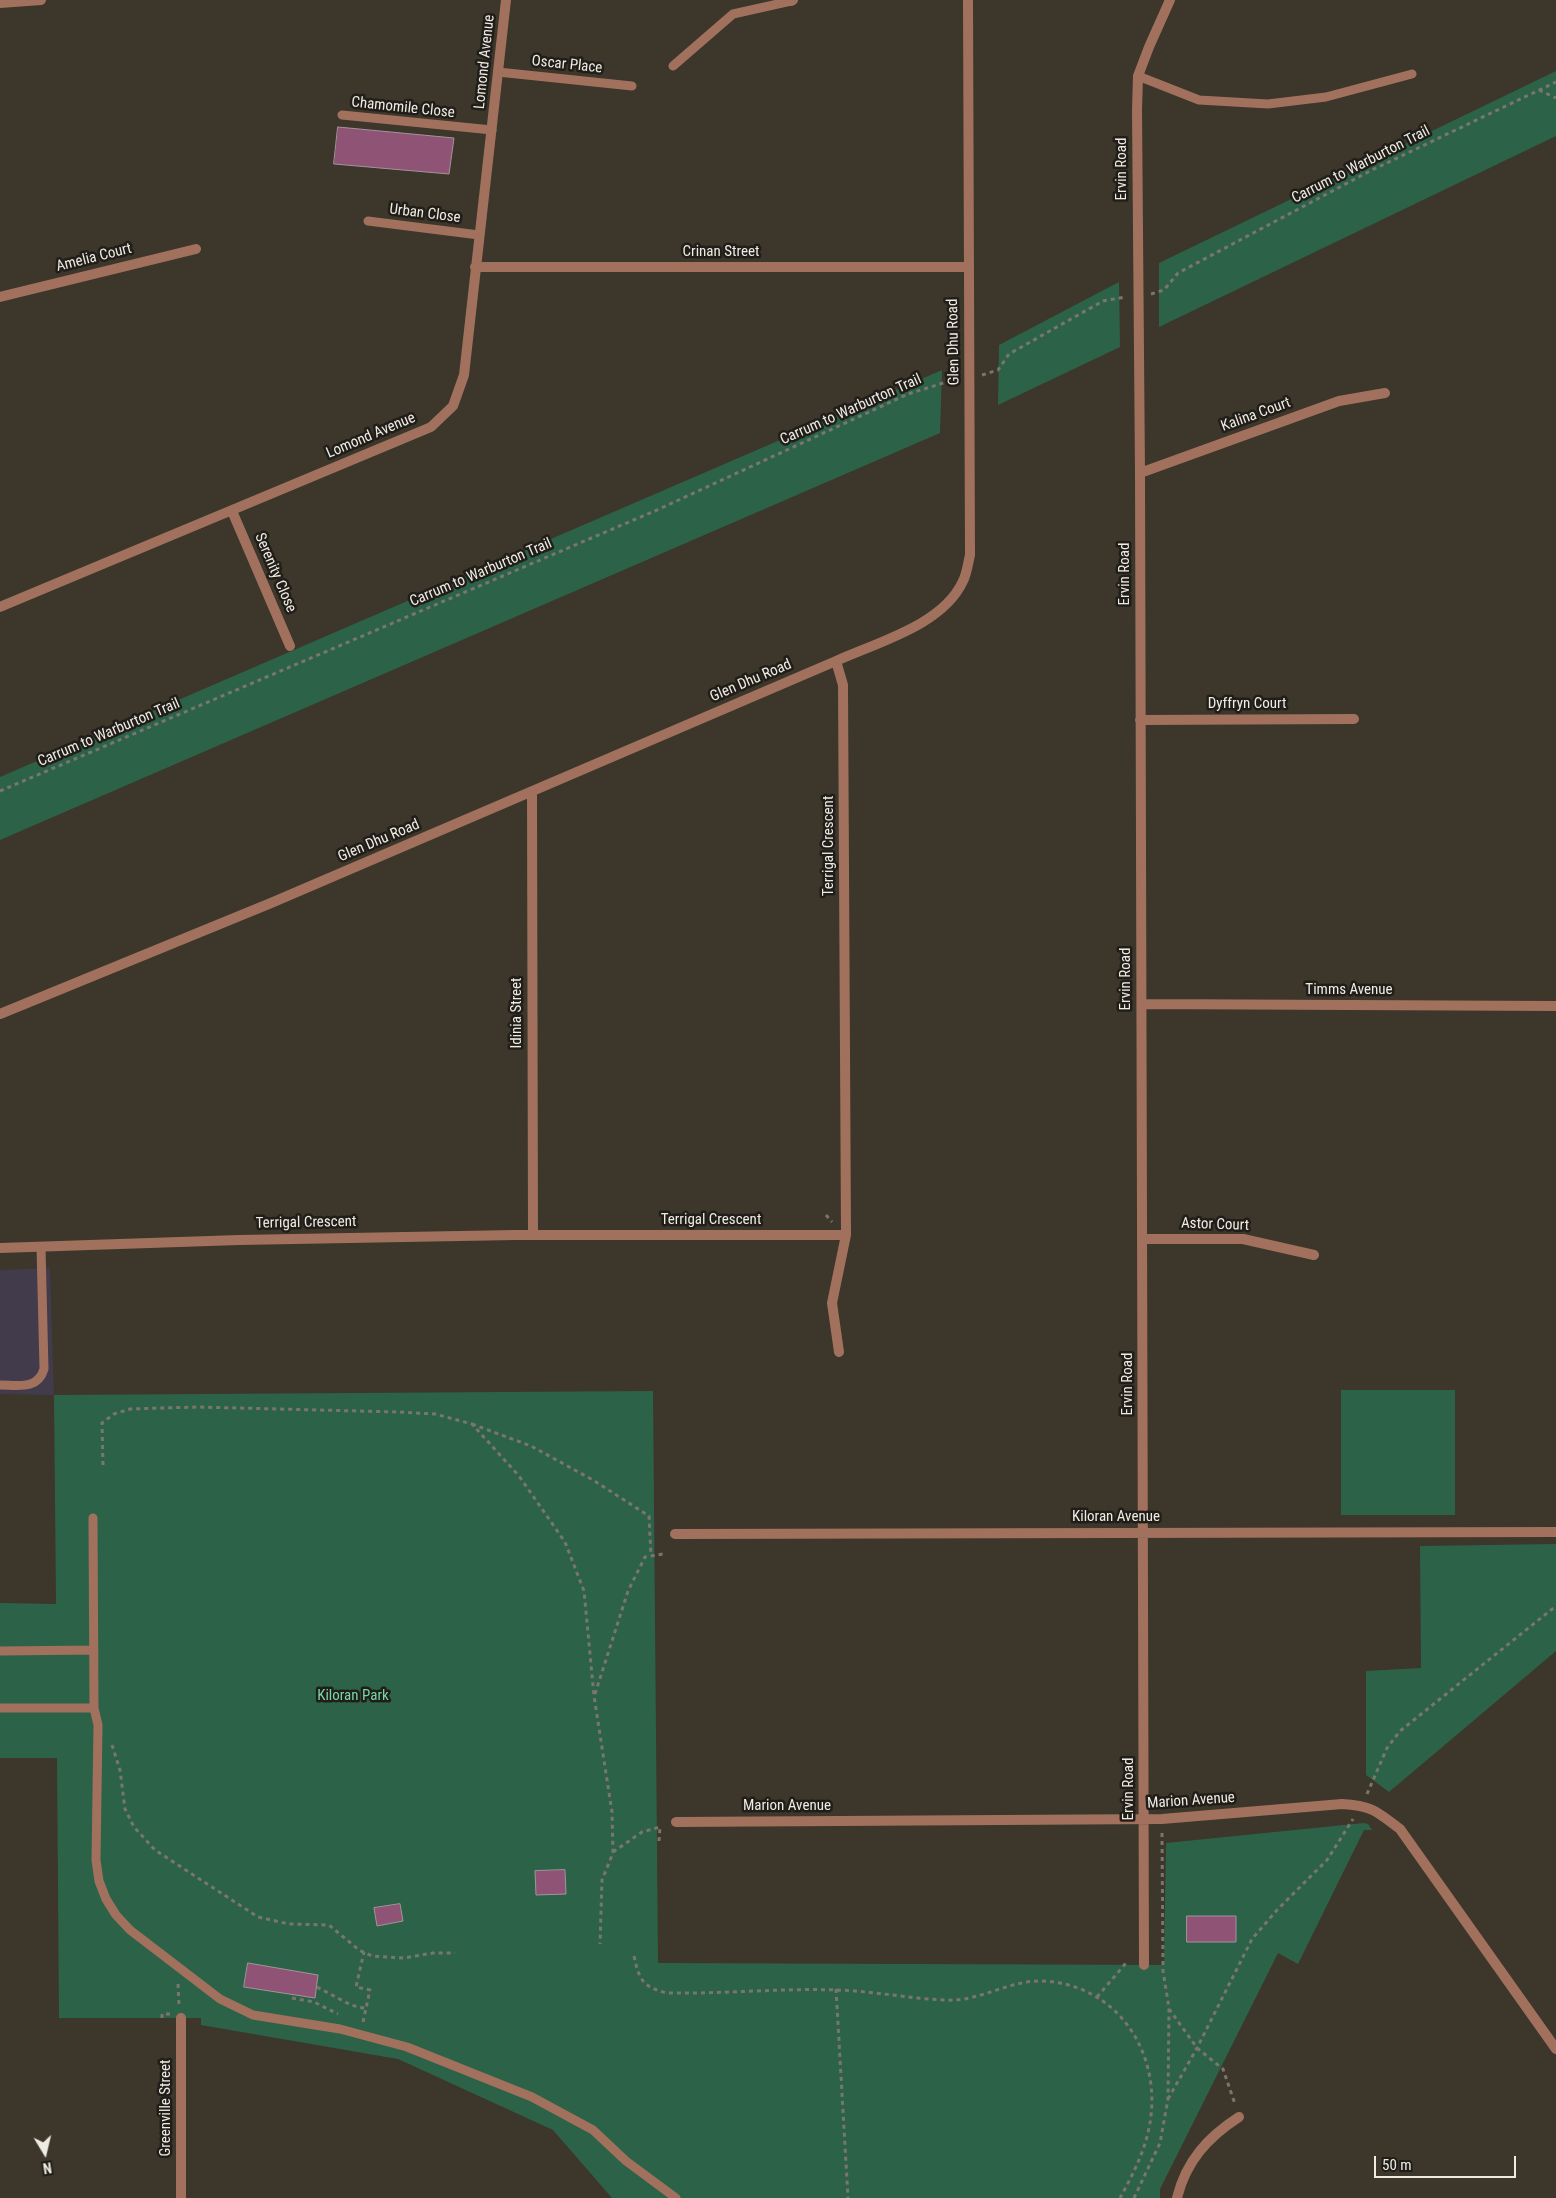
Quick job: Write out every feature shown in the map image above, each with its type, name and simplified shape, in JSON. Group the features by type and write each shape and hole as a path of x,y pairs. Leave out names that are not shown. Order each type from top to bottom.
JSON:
{"street":[{"path":"0,3 41,0"},
{"name":"Lomond Avenue","path":"0,607 431,427 453,406 464,375 506,0"},
{"name":"Glen Dhu Road","path":"0,1014 270,903 836,661 927,621 949,603 964,580 970,554 968,0"},
{"name":"Ervin Road","path":"1144,1965 1138,76 1170,0"},
{"name":"Amelia Court","path":"0,297 196,249"},
{"name":"Crinan Street","path":"475,267 968,267"},
{"name":"Kalina Court","path":"1140,473 1339,401 1385,393"},
{"name":"Serenity Close","path":"232,511 290,646"},
{"name":"Terrigal Crescent","path":"0,1248 240,1240 533,1235 846,1236 843,685 836,661"},
{"name":"Dyffryn Court","path":"1140,720 1354,719"},
{"name":"Idinia Street","path":"532,792 533,1235"},
{"name":"Timms Avenue","path":"1142,1004 1556,1006"},
{"path":"839,1352 832,1303 846,1236"},
{"name":"Astor Court","path":"1143,1239 1243,1239 1314,1255"},
{"name":"Kiloran Avenue","path":"675,1534 1556,1532"},
{"name":"Marion Avenue","path":"676,1822 1162,1820 1342,1804 1362,1805 1373,1808 1400,1829 1556,2049"},
{"name":"Greenville Street","path":"181,2018 182,2198"},
{"path":"1177,2198 1188,2167 1193,2160 1215,2133 1239,2117"}],"lane":[{"path":"673,66 733,14 791,0"},
{"name":"Oscar Place","path":"498,72 632,86"},
{"path":"1138,76 1199,100 1268,104 1326,98 1412,74"},
{"name":"Chamomile Close","path":"342,116 492,130"},
{"name":"Urban Close","path":"368,221 479,234"},
{"path":"0,1385 29,1385 37,1382 42,1376 44,1369 42,1247"},
{"path":"93,1518 94,1708 98,1725 95,1831 99,1881 106,1899 116,1915 130,1930 220,1999 253,2014 340,2030 407,2047 532,2097 593,2130 626,2161 676,2198"},
{"path":"0,1651 94,1650"},
{"path":"0,1708 94,1708"}],"path":[{"name":"Carrum to Warburton Trail","path":"1178,273 1370,171 1556,82"},
{"path":"1539,90 1556,98"},
{"path":"998,370 1009,354 1103,301"},
{"name":"Carrum to Warburton Trail","path":"0,791 657,510 908,394 954,379 970,376"},
{"path":"104,1465 102,1423 114,1414 130,1408 216,1407 435,1414 472,1424 531,1446 593,1480 648,1516 650,1556"},
{"path":"472,1424 519,1476 566,1542 584,1591 594,1696 612,1812 613,1853 602,1880 600,1944"},
{"path":"594,1696 628,1591 645,1557 663,1554"},
{"path":"1168,2099 1197,2048 1252,1939 1277,1910 1327,1860 1362,1805 1387,1748 1400,1731 1556,1606"},
{"path":"98,1725 108,1736 116,1754 123,1800 130,1823 155,1850 258,1917 288,1924 329,1925 364,1952 388,1958 404,1958 434,1953 455,1954"},
{"path":"1134,2198 1160,2143 1168,2099 1169,2008 1163,1971 1162,1820"},
{"path":"613,1853 642,1832 660,1827 659,1841"},
{"path":"364,1952 356,1987 370,1990 364,2022"},
{"path":"634,1956 638,1976 655,1990 667,1993 836,1990 948,2000 969,1998 1007,1986 1040,1981 1073,1985 1107,2003 1129,2025 1146,2061 1151,2084 1149,2128 1137,2166 1120,2198"},
{"path":"1097,1997 1126,1963"},
{"path":"176,1966 181,2018"},
{"path":"316,1987 351,2005 367,2009"},
{"path":"836,1990 848,2198"},
{"path":"292,1998 314,2002 339,2014"},
{"path":"1169,2008 1197,2048 1223,2069 1239,2117"}],"shaded area":[{"path":"50,1268 54,1395 0,1394 0,1270"}],"green space":[{"path":"1556,71 1556,136 1159,327 1159,263"},
{"path":"1119,282 1120,347 998,405 999,345"},
{"path":"942,370 940,433 0,840 0,777"},
{"path":"1341,1390 1455,1390 1455,1515 1341,1515"},
{"name":"Kiloran Park","path":"653,1391 658,1963 1164,1965 1166,1843 1364,1823 1368,1824 1372,1830 1364,1830 1298,1964 1278,1953 1160,2189 1160,2198 612,2198 553,2130 398,2059 201,2025 201,2018 59,2018 57,1758 0,1758 0,1603 56,1604 54,1395"},
{"path":"1556,1544 1556,1651 1389,1792 1366,1775 1366,1671 1421,1668 1420,1546"}],"building":[{"path":"338,127 454,138 449,174 334,164"},
{"path":"565,1870 566,1894 536,1895 535,1871"},
{"path":"400,1904 403,1921 377,1926 374,1908"},
{"path":"1187,1916 1236,1916 1236,1942 1187,1942"},
{"path":"248,1963 318,1975 315,1998 244,1987"}]}
